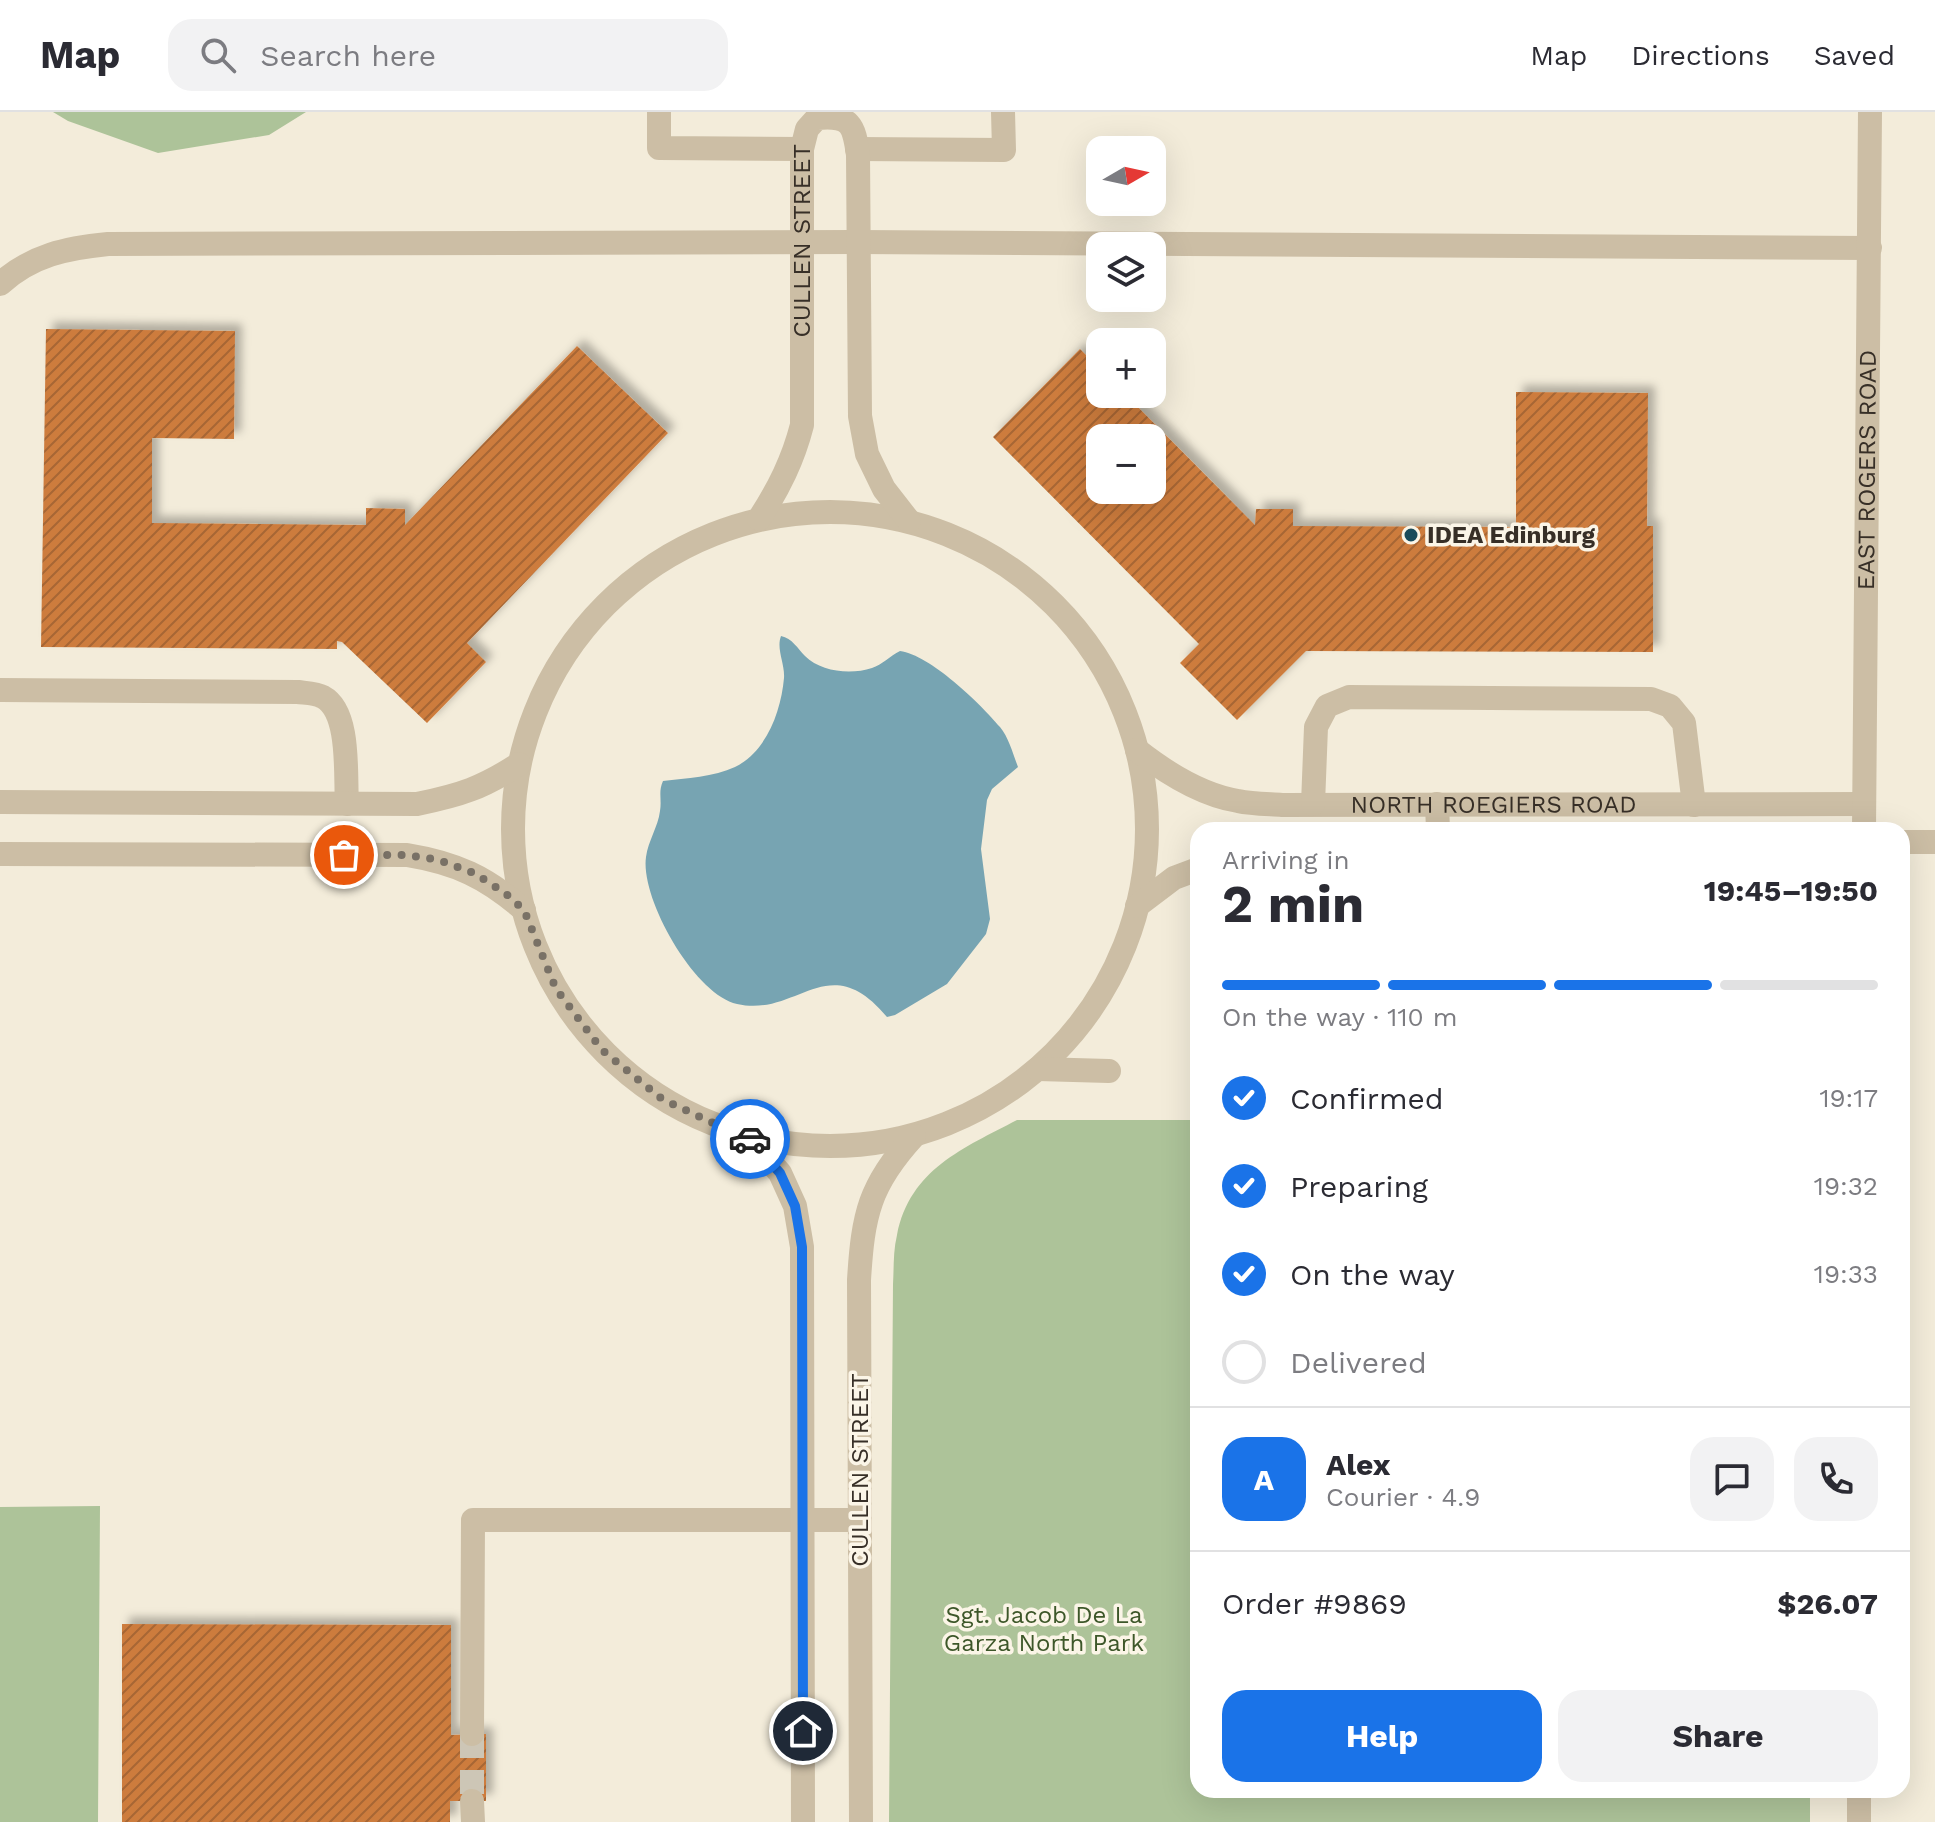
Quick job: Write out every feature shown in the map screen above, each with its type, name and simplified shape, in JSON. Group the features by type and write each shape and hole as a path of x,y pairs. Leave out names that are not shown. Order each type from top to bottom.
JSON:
{"street":[{"path":"659,112 659,148 802,149"},
{"path":"909,521 884,489 867,454 860,416 857,149 1004,150 1003,112"},
{"name":"EAST ROGERS ROAD","path":"1864,822 1870,112"},
{"name":"CULLEN STREET","path":"759,519 782,483 795,453 802,425 802,149 807,129 817,118 834,116 848,122 856,134 857,149"},
{"path":"0,284 33,259 70,248 108,244 857,242 1870,248"},
{"path":"858,511 909,521 932,526 1001,559 1060,608 1106,670 1136,740 1148,816 1142,892 1118,966 1077,1030 1022,1084 957,1122 883,1143 807,1147 732,1132 662,1099 602,1050 556,989 524,910 513,841 519,764 544,691 584,626 640,573 707,534 781,513 858,511"},
{"path":"0,690 298,692 323,697 336,710 343,724 347,804"},
{"path":"1313,804 1316,727 1327,706 1349,697 1651,699 1670,706 1684,723 1694,805"},
{"name":"NORTH ROEGIERS ROAD","path":"1137,750 1159,767 1194,786 1236,801 1313,804 1864,804"},
{"path":"0,802 417,804 457,796 488,785 519,764"},
{"path":"1437,804 1438,822"},
{"path":"1910,842 1935,842"},
{"path":"0,854 407,855 439,860 474,873 524,910"},
{"path":"1137,906 1174,878 1190,872"},
{"path":"1038,1069 1109,1071"},
{"name":"CULLEN STREET","path":"861,1822 859,1280 862,1233 873,1195 890,1162 916,1134"},
{"path":"746,1135 780,1173 795,1206 800,1233 803,1822"},
{"path":"472,1734 473,1520 860,1520"},
{"path":"1859,1798 1859,1822"}],"green space":[{"path":"53,112 306,112 269,135 158,153 68,121"},
{"name":"Sgt. Jacob De La Garza North Park","path":"1017,1120 1190,1120 1190,1798 1810,1798 1810,1822 889,1822 894,1253 904,1212 914,1193 942,1163"},
{"path":"100,1506 98,1822 0,1822 0,1507"}],"water":[{"path":"781,636 792,641 819,666 837,671 872,668 900,651 925,661 967,693 1000,727 1018,767 992,789 987,800 981,849 990,919 986,934 947,984 895,1015 887,1017 866,997 847,987 830,985 759,1006 737,1004 721,997 688,965 661,920 652,896 646,875 646,857 659,817 663,781 718,773 735,767 756,751 764,741 780,704 784,678"}],"building":[{"path":"46,329 235,331 234,439 152,438 152,523 366,525 366,508 405,509 405,525 577,346 668,433 467,643 486,662 427,723 342,642 337,641 337,649 41,647"},
{"path":"1080,349 1086,355 1086,408 1139,408 1155,424 1086,424 1086,504 1166,504 1166,435 1255,525 1256,509 1293,509 1293,526 1516,527 1516,392 1648,393 1647,526 1653,526 1653,652 1306,651 1237,720 1180,663 1199,644 993,437"},
{"path":"122,1624 451,1625 451,1735 486,1734 486,1801 450,1801 450,1822 122,1822"}],"tunnel":[{"path":"472,1734 472,1801"}],"way so far":[{"path":"344,855 407,855 439,860 474,873 505,893 524,910 556,989 602,1050 662,1099 750,1139"}],"place":[{"name":"IDEA Edinburg","path":"1411,535"}],"route":[{"path":"750,1139 780,1173 795,1206 802,1247 803,1731"}]}
